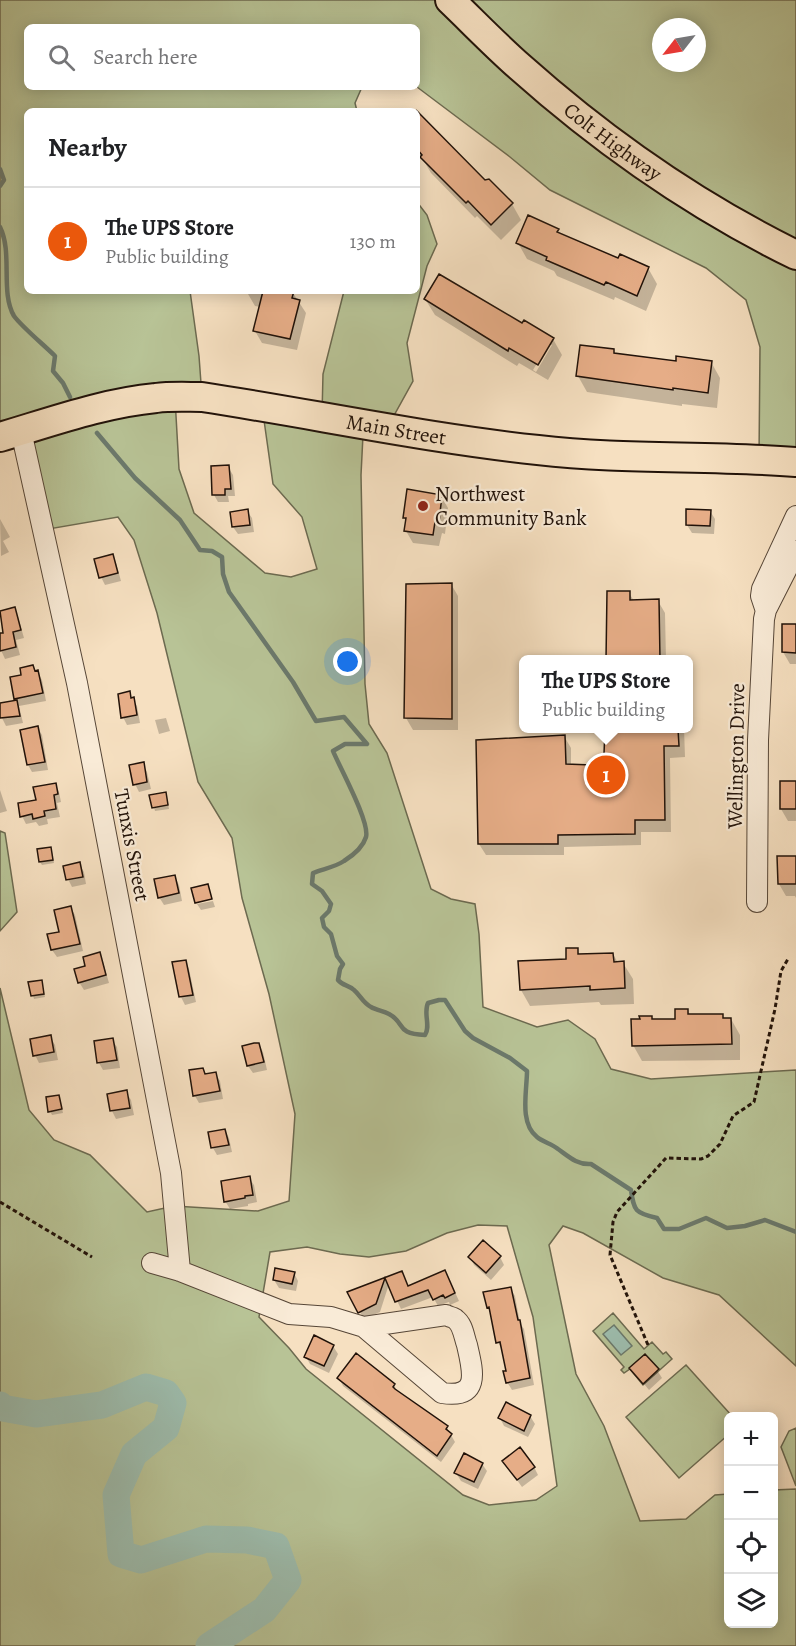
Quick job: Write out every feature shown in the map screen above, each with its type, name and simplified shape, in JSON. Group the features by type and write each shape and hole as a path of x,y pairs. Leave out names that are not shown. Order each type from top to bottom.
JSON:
{"highway":[{"name":"Colt Highway","path":"450,0 519,66 600,133 729,220 796,255"},
{"name":"Main Street","path":"11,434 106,407 156,398 202,397 387,428 539,450 796,462"}],"street":[{"name":"Tunxis Street","path":"11,434 77,683 171,1173 180,1271"},
{"name":"Wellington Drive","path":"766,610 761,596 762,589 796,516"},
{"name":"Wellington Drive","path":"757,902 758,740 764,619 766,610 796,551"},
{"path":"152,1263 180,1271 289,1314 331,1317 364,1327 442,1393 454,1395 464,1392 471,1383 474,1372 462,1328 455,1318 446,1315 364,1327"}],"path":[{"path":"648,1346 610,1255 612,1222 617,1212 666,1158 701,1160 708,1156 720,1144 733,1116 754,1102 775,1010 781,971 788,959"},
{"path":"0,1202 92,1257"}],"green space":[{"path":"0,0 796,0 796,462 759,459 760,347 746,300 706,268 550,190 420,89 420,24 24,24 24,90 361,90 355,103 356,108 24,108 24,294 190,294 202,397 175,398 179,469 194,513 265,573 291,577 317,569 302,517 273,484 262,406 322,415 323,374 343,294 420,294 407,343 413,381 387,428 363,435 361,475 365,684 369,724 387,753 431,889 451,899 475,904 483,1007 537,1027 568,1020 595,1039 611,1069 651,1079 796,1070 796,1366 719,1295 663,1278 583,1233 563,1226 549,1245 576,1374 604,1426 640,1521 686,1519 715,1495 724,1494 724,1628 778,1628 778,1490 796,1489 796,1646 0,1646 0,988 29,1110 54,1140 90,1155 147,1212 174,1206 258,1211 289,1201 295,1114 269,994 242,898 232,838 198,782 157,613 134,540 118,517 43,530 21,431 0,437","holes":["478,1225 507,1226 533,1317 557,1486 536,1500 489,1505 463,1495 306,1369 259,1317 270,1252 307,1247 369,1257 406,1251 447,1233"]},
{"path":"420,206 427,215 437,244 427,266 420,293"},
{"path":"0,831 5,833 17,912 0,931"},
{"path":"613,1313 644,1349 652,1342 663,1354 666,1352 672,1359 643,1385 630,1369 624,1373 621,1370 624,1367 593,1331"},
{"path":"686,1365 728,1412 724,1412 724,1439 679,1478 626,1417"},
{"path":"796,1428 796,1486 781,1447 789,1431"}],"shaded area":[{"path":"614,1325 632,1346 621,1355 603,1334"}],"building":[{"path":"420,114 485,180 489,179 513,203 491,225 420,157 422,155 420,153"},
{"path":"528,215 559,229 557,232 618,258 620,254 649,267 637,296 606,282 604,285 546,260 547,257 516,243"},
{"path":"439,274 522,323 524,320 554,338 538,365 509,348 508,351 424,299"},
{"path":"262,294 293,294 292,298 300,300 290,339 253,331"},
{"path":"580,345 614,349 614,353 676,361 676,356 712,361 708,393 576,376"},
{"path":"229,465 231,489 225,489 225,495 212,495 211,466"},
{"name":"Northwest Community Bank","path":"407,489 442,495 439,522 435,522 433,535 404,531 406,518 403,518"},
{"path":"248,509 250,525 232,527 230,512"},
{"path":"686,509 711,510 710,526 686,525"},
{"path":"113,554 118,573 99,578 94,559"},
{"path":"452,583 452,719 404,718 406,584"},
{"path":"607,591 630,591 630,600 659,599 660,655 606,655"},
{"path":"15,607 21,630 13,632 16,647 0,651 0,633 3,633 0,611"},
{"path":"782,624 796,624 796,653 782,652"},
{"path":"33,665 35,671 38,670 43,693 14,699 10,677 21,675 20,668"},
{"path":"130,691 131,698 134,697 137,715 121,718 118,694"},
{"path":"17,700 20,716 0,718 0,703"},
{"path":"38,726 45,762 27,765 20,730"},
{"path":"605,733 678,733 679,746 664,746 665,820 635,820 635,834 558,835 558,844 478,844 476,740 565,735 566,764 592,765 604,754"},
{"path":"144,762 147,782 133,785 129,765"},
{"path":"780,781 796,781 796,809 780,809"},
{"path":"56,783 58,794 54,795 56,809 44,811 45,816 33,819 32,814 20,817 18,803 36,800 33,787"},
{"path":"166,792 168,805 152,808 149,795"},
{"path":"51,847 53,860 39,862 37,849"},
{"path":"777,856 796,856 796,884 778,884"},
{"path":"80,862 83,877 66,880 63,866"},
{"path":"175,875 179,893 158,898 154,879"},
{"path":"208,884 212,899 195,903 191,888"},
{"path":"71,906 80,944 51,950 47,934 59,932 54,910"},
{"path":"566,948 578,948 578,954 613,953 614,962 624,961 625,988 590,990 590,986 520,990 518,961 566,959"},
{"path":"100,952 106,975 78,983 74,969 85,966 83,957"},
{"path":"186,960 193,995 179,997 172,962"},
{"path":"42,980 44,994 31,996 28,982"},
{"path":"675,1009 688,1009 688,1014 723,1014 723,1018 731,1018 732,1044 632,1046 631,1019 640,1019 639,1016 652,1016 652,1019 675,1019"},
{"path":"51,1035 54,1052 33,1056 30,1039"},
{"path":"113,1038 117,1060 97,1063 94,1041"},
{"path":"259,1043 264,1062 247,1066 242,1046"},
{"path":"203,1068 205,1074 216,1072 220,1091 193,1096 189,1070"},
{"path":"127,1090 130,1108 110,1111 107,1094"},
{"path":"59,1095 62,1109 48,1112 46,1097"},
{"path":"225,1129 229,1145 211,1148 208,1132"},
{"path":"250,1176 253,1195 224,1202 221,1181"},
{"path":"483,1240 501,1256 486,1273 468,1257"},
{"path":"275,1268 295,1272 292,1284 273,1280"},
{"path":"445,1270 455,1293 445,1298 443,1295 433,1300 428,1290 395,1302 385,1278 376,1304 358,1313 347,1292 402,1271 408,1286"},
{"path":"511,1287 518,1320 520,1320 530,1378 506,1383 500,1342 496,1343 489,1307 487,1308 483,1292"},
{"path":"314,1335 334,1345 324,1366 304,1357"},
{"path":"356,1353 395,1384 393,1387 395,1389 448,1426 446,1429 452,1434 437,1456 337,1378"},
{"path":"645,1354 659,1369 643,1384 629,1368"},
{"path":"506,1402 531,1415 524,1431 498,1418"},
{"path":"520,1447 535,1467 517,1480 502,1461"},
{"path":"464,1453 483,1463 474,1482 454,1473"}],"waterway":[{"path":"0,169 4,180 0,186"},
{"path":"0,227 6,248 8,296 14,316 55,356 53,371 63,383 70,397"},
{"path":"97,433 135,478 180,520 200,550 212,551 222,557 223,574 229,592 293,682 316,721 344,717 367,744 345,744 333,751 364,820 365,841 344,861 313,873 312,884 322,891 331,904 329,911 322,918 324,927 331,934 337,956 343,964 338,980 352,988 368,1005 394,1017 409,1033 425,1035 428,1003 445,1000 465,1031 473,1038 510,1058 527,1071 526,1115 531,1131 577,1162 591,1164 631,1190 633,1203 637,1210 657,1218 664,1229 679,1229 706,1218 727,1228 765,1220 796,1232"},
{"path":"0,1405 2,1408 36,1414 102,1405 146,1387 166,1393 173,1403 166,1428 134,1454 116,1495 121,1554 141,1560 206,1539 247,1540 276,1546 288,1580 264,1610 209,1646"}],"place":[{"name":"Northwest Community Bank","path":"423,506"},
{"name":"The UPS Store","path":"606,775"}]}
